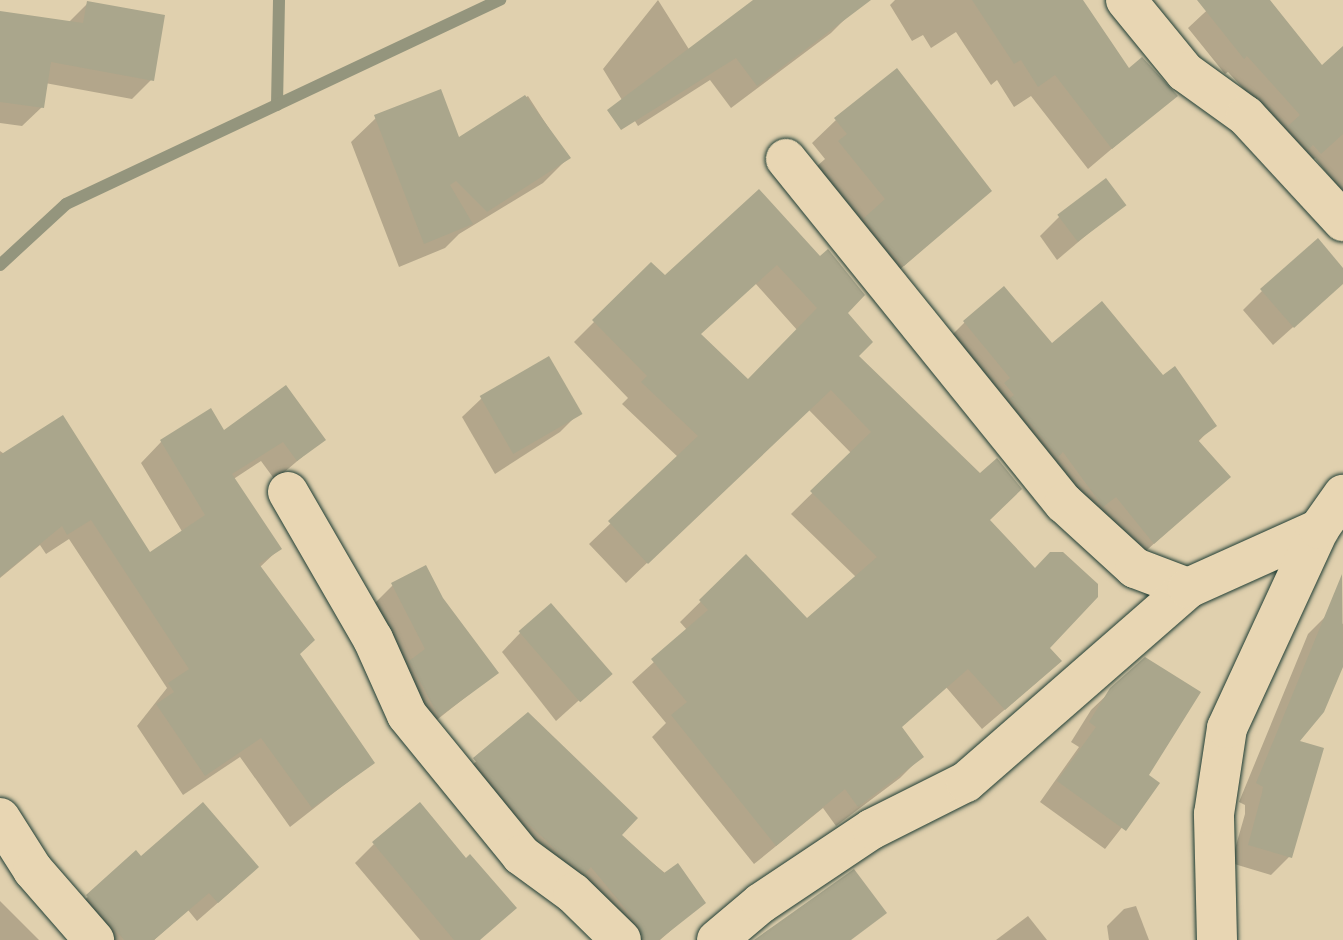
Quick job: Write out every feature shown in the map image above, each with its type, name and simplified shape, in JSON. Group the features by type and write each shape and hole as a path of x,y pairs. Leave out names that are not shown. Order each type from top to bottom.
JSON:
{"street":[{"path":"1126,0 1185,72 1246,116 1343,221"},
{"path":"786,159 1064,503 1136,568 1188,588"},
{"path":"288,492 373,639 407,715 521,854 573,894 621,940"},
{"path":"1218,940 1214,814 1228,728 1319,529 1343,495"},
{"path":"717,940 762,903 872,828 966,782 1188,588 1319,529"},
{"path":"0,818 33,870 94,940"}],"building":[{"path":"753,0 871,0 757,86 736,58 621,130 607,110"},
{"path":"972,0 1083,0 1129,68 1142,57 1178,96 1112,149 1055,75 1038,87 1021,60 1014,64"},
{"path":"1197,0 1270,0 1322,65 1343,46 1343,134 1321,154 1313,145 1309,149 1288,126 1300,115 1247,56 1244,59"},
{"path":"87,1 165,15 154,81 51,62 44,108 0,102 0,11 83,23"},
{"path":"897,68 992,191 904,266 864,218 885,199 838,141 847,134 834,118"},
{"path":"441,89 459,137 525,95 571,158 487,212 456,181 450,185 473,224 424,244 374,115"},
{"path":"1106,178 1126,205 1078,242 1057,215"},
{"path":"759,189 820,256 828,249 865,295 848,313 873,342 859,356 980,473 997,458 1022,489 990,520 1035,568 1050,552 1063,552 1098,584 1098,597 1050,648 1062,661 1005,710 968,669 902,727 924,757 858,807 845,789 776,846 671,715 687,702 651,659 708,610 699,600 746,554 807,618 877,557 810,491 871,432 831,390 648,564 608,521 698,436 641,382 647,376 592,320 651,262 665,275","holes":["777,265 817,308 748,379 701,334"]},
{"path":"1318,238 1343,268 1343,284 1294,328 1260,289"},
{"path":"1004,286 1052,343 1102,301 1163,375 1175,366 1217,426 1198,440 1231,477 1154,544 1116,497 1103,507 1063,452 1058,457 1010,398 1014,395 1004,383 1010,378 963,321"},
{"path":"549,356 582,414 513,454 480,396"},
{"path":"286,385 326,440 297,461 283,442 232,474 282,549 259,564 315,640 300,654 375,763 312,808 261,738 205,776 156,704 174,692 168,683 189,669 91,520 67,535 62,526 0,577 0,455 63,415 150,552 205,515 160,440 211,408 224,430"},
{"path":"426,565 443,598 499,673 439,717 409,661 425,649 391,583"},
{"path":"1342,574 1343,667 1324,712 1300,741 1324,748 1292,858 1248,845 1263,787 1256,783"},
{"path":"551,603 613,674 580,702 519,631"},
{"path":"1145,657 1201,692 1149,775 1160,783 1126,831 1057,781 1096,727 1089,722 1110,688"},
{"path":"528,712 638,818 622,835 664,873 678,863 706,903 659,940 644,940 638,924 591,867 585,873 561,855 518,814 473,758"},
{"path":"203,802 259,867 218,903 209,893 154,940 124,940 86,895 136,850 141,856"},
{"path":"420,802 466,858 470,854 517,908 480,940 454,940 372,842"},
{"path":"854,869 887,913 851,940 754,940"}],"waterway":[{"path":"277,105 279,0"},
{"path":"0,265 66,204 500,0"}]}
